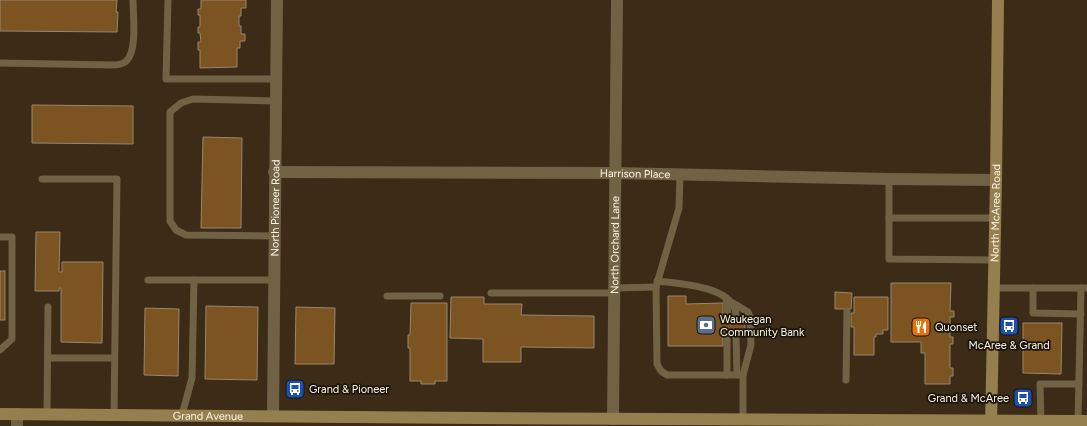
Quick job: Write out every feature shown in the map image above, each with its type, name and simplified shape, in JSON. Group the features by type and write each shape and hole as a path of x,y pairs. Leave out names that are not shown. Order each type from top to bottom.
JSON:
{"main road":[{"name":"North McAree Road","path":"991,423 995,260 998,0"},
{"name":"Grand Avenue","path":"0,414 17,420 47,414 182,416 273,421 478,422 613,419 689,422 743,419 888,423 991,423 1082,421"}],"street":[{"name":"North Pioneer Road","path":"273,421 274,172 277,0"},
{"name":"North Orchard Lane","path":"613,419 617,0"},
{"name":"Harrison Place","path":"274,172 615,173 996,180"}],"lane":[{"path":"0,63 112,66 124,63 132,52 133,0"},
{"path":"168,0 166,79 276,79"},
{"path":"274,236 186,235 176,230 170,221 170,112 181,102 193,99 276,101"},
{"path":"680,175 679,208 657,284 658,364 661,371 667,375 740,375"},
{"path":"42,179 117,179 114,415"},
{"path":"889,179 889,259 995,260"},
{"path":"889,218 995,218"},
{"path":"0,237 12,237 12,339 0,350"},
{"path":"148,280 274,280"},
{"path":"182,416 192,378 194,280"},
{"path":"491,293 614,290 657,284 696,286 717,292 748,312 750,317 751,345 740,375"},
{"path":"994,288 1084,288 1081,314 1079,384 1082,421"},
{"path":"1033,288 1033,314 1081,314"},
{"path":"387,296 440,296"},
{"path":"726,298 728,316"},
{"path":"733,303 736,310 736,316"},
{"path":"47,414 48,307"},
{"path":"846,380 847,311"},
{"path":"727,335 727,375"},
{"path":"736,335 743,419"},
{"path":"48,358 114,358"},
{"path":"1047,422 1040,384 1079,384"}],"building":[{"path":"0,0 117,0 117,32 0,31"},
{"path":"201,0 246,0 246,8 241,8 241,16 239,16 239,26 241,26 241,34 245,34 245,41 240,41 240,48 237,48 237,67 200,68 200,50 198,50 198,42 201,42 200,33 198,33 198,27 200,27 200,15 198,15 198,9 201,9"},
{"path":"32,105 133,106 133,144 32,143"},
{"path":"203,137 242,138 241,228 201,228"},
{"path":"36,232 60,232 59,272 62,272 62,262 103,262 102,343 61,342 61,288 59,288 59,291 35,291"},
{"path":"0,271 5,271 5,320 0,320"},
{"name":"Quonset","path":"891,283 951,283 950,311 954,311 954,317 950,317 950,337 953,337 953,344 950,344 950,368 953,368 953,376 950,376 950,384 925,384 925,353 921,353 921,342 891,342"},
{"path":"835,292 852,293 851,309 835,309"},
{"name":"Waukegan Community Bank","path":"668,296 686,296 686,304 723,303 723,316 745,316 745,335 723,335 723,346 668,346"},
{"path":"451,297 484,297 484,304 522,304 521,315 594,316 594,348 521,347 521,362 483,362 483,339 450,338"},
{"path":"854,297 888,297 888,330 883,330 883,334 876,334 876,337 874,337 874,355 854,355 854,327 851,327 851,313 854,313"},
{"path":"411,303 447,303 447,381 435,381 435,384 421,384 421,381 410,381 410,348 408,348 408,335 410,335"},
{"path":"206,306 258,307 257,380 205,379"},
{"path":"296,307 335,308 334,364 295,364"},
{"path":"145,308 179,309 178,376 144,375"},
{"path":"1023,323 1062,323 1061,374 1023,373"}],"place":[{"name":"Waukegan Community Bank","path":"706,325"},
{"name":"McAree & Grand","path":"1009,326"},
{"name":"Quonset","path":"921,327"},
{"name":"Grand & Pioneer","path":"295,389"},
{"name":"Grand & McAree","path":"1023,398"}]}
